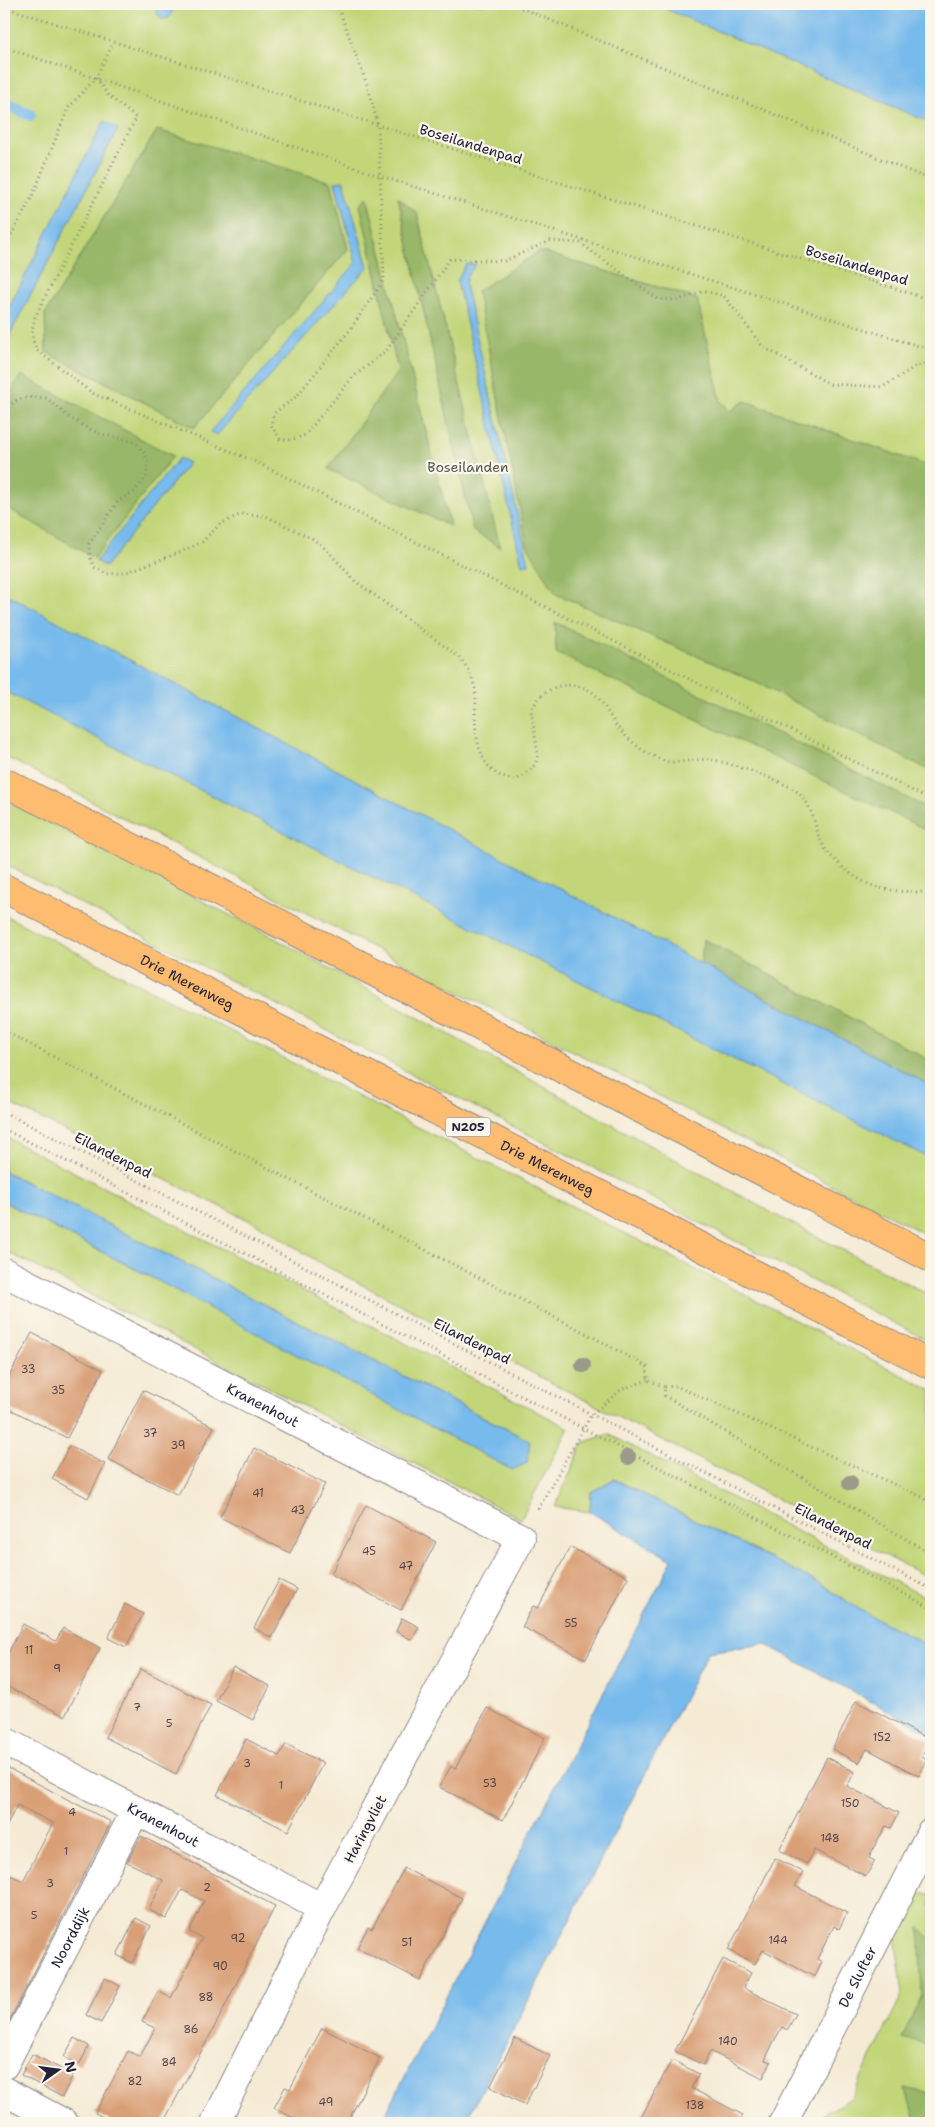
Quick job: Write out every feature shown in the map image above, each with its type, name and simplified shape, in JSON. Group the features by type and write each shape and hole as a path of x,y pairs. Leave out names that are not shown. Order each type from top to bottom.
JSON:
{"highway":[{"path":"4,782 931,1258"},
{"name":"Drie Merenweg","path":"4,888 931,1365"}],"street":[{"name":"Kranenhout","path":"4,1272 521,1538"},
{"name":"Haringvliet","path":"215,2123 322,1908 521,1538"},
{"name":"Kranenhout","path":"4,1741 322,1908"},
{"name":"Noorddijk","path":"4,2065 136,1810"},
{"name":"De Slufter","path":"783,2123 923,1866 931,1832"},
{"path":"4,2091 64,2123"}],"path":[{"path":"338,4 370,90 378,126 384,280 349,331 298,396 274,413 271,425 280,439 292,440 304,435 353,378 386,351 450,259 504,261 550,241 580,243 658,299 678,300 706,290 724,296 763,347 830,384 883,387 916,366 931,363"},
{"path":"512,4 931,180"},
{"name":"Boseilandenpad","path":"4,7 931,300"},
{"path":"4,248 33,195 68,108 96,78 114,43"},
{"path":"4,47 380,176 931,350"},
{"path":"96,78 108,95 136,118 35,317 32,331 33,344 38,351 92,392 256,462 931,800"},
{"path":"4,410 23,398 46,398 70,418 100,434 132,441 145,454 148,460 147,476 134,492 118,501 89,544 90,557 94,567 107,574 124,572 176,554 202,542 220,524 241,514 266,516 313,539 327,550 354,581 459,657 466,666 475,689 478,743 485,763 493,773 505,779 516,780 534,767 538,754 531,710 545,691 564,685 585,688 596,694 620,730 653,756 670,763 711,760 760,774 794,789 810,810 824,847 847,871 861,882 896,891 931,892"},
{"path":"4,1032 595,1338 647,1367 648,1380"},
{"name":"Eilandenpad","path":"4,1112 931,1589"},
{"path":"4,1129 931,1608"},
{"path":"521,1538 592,1415 622,1388 648,1380 664,1387 676,1386 931,1501"},
{"path":"664,1387 666,1396 931,1554"}],"green space":[{"name":"Boseilanden","path":"4,4 931,4 931,1237 4,756"},
{"path":"157,130 331,182 348,249 194,428 46,352 45,314"},
{"path":"367,197 450,526 328,469 398,371 360,205"},
{"path":"398,197 417,213 500,547 473,531"},
{"path":"540,251 697,299 721,401 730,411 745,401 931,467 931,771 749,679 556,594 527,545 477,291"},
{"path":"21,375 173,456 94,558 4,506 4,404"},
{"path":"555,622 931,810 931,832 556,653"},
{"path":"4,800 269,935 774,1214 931,1296 931,1342 4,864"},
{"path":"4,915 931,1390 931,1579 320,1263 265,1228 4,1101"},
{"path":"703,939 931,1061 931,1086 701,964"},
{"path":"4,1136 569,1428 521,1519 4,1250 4,1202 147,1275 530,1441 4,1171"},
{"path":"608,1434 931,1600 931,1646 865,1613 819,1583 614,1479 591,1492 590,1512 555,1507 583,1443"},
{"path":"919,1893 931,1895 931,2123 809,2123 851,2098 903,1993 895,1936"},
{"path":"919,1927 931,1939 931,2045 902,2038 922,1995"},
{"path":"905,2088 931,2094 931,2123 916,2123"}],"water":[{"path":"159,4 176,4 169,18 161,19 156,11"},
{"path":"654,4 931,4 931,123"},
{"path":"104,121 118,129 4,346 4,317"},
{"path":"344,181 368,267 217,435 210,432 356,263 335,182"},
{"path":"466,264 476,264 467,276 465,284 529,564 522,565 457,281"},
{"path":"179,458 189,463 105,567 96,561"},
{"path":"4,593 931,1086 931,1159 4,691"},
{"path":"4,1171 530,1441 527,1463 512,1470 147,1275 4,1202"},
{"path":"614,1479 819,1583 865,1613 931,1646 931,1734 765,1644 708,1652 465,2123 381,2123 672,1560 590,1512 591,1492"}],"building":[{"path":"32,1333 103,1370 67,1438 4,1406 4,1386"},
{"path":"143,1390 214,1427 178,1495 108,1459"},
{"path":"69,1446 105,1464 88,1498 52,1479"},
{"path":"254,1448 325,1484 290,1553 220,1517"},
{"path":"366,1505 436,1542 401,1610 331,1574"},
{"path":"570,1547 628,1577 586,1659 522,1627 533,1606 538,1608"},
{"path":"279,1580 297,1589 272,1638 254,1628"},
{"path":"125,1604 143,1614 126,1647 108,1638"},
{"path":"402,1618 419,1627 412,1640 396,1631"},
{"path":"23,1624 56,1641 63,1628 100,1648 65,1716 4,1685 4,1661"},
{"path":"233,1667 270,1686 253,1720 216,1701"},
{"path":"141,1669 211,1705 176,1774 105,1737"},
{"path":"856,1701 930,1740 922,1757 927,1760 919,1776 867,1749 859,1763 832,1749"},
{"path":"487,1708 545,1738 503,1820 439,1787 451,1766 455,1769"},
{"path":"246,1739 279,1756 286,1744 323,1763 288,1831 217,1795"},
{"path":"827,1757 855,1772 847,1786 899,1813 891,1828 886,1826 877,1841 869,1858 875,1861 866,1876 814,1850 807,1864 779,1850"},
{"path":"4,1766 111,1822 5,2029 4,1919 6,1915 4,1913 4,1888 10,1875 23,1881 53,1823 17,1805 4,1831"},
{"path":"141,1836 275,1906 217,2022 163,2123 114,2123 95,2113 128,2051 140,2057 155,2028 142,2022 158,1991 171,1998 202,1938 189,1932 204,1901 182,1890 166,1919 149,1910 163,1880 127,1862"},
{"path":"775,1858 803,1872 795,1886 847,1913 839,1929 834,1926 817,1959 822,1962 815,1977 763,1950 755,1964 728,1950"},
{"path":"404,1868 462,1898 420,1980 357,1948 368,1927 372,1929"},
{"path":"136,1918 151,1926 132,1963 117,1955"},
{"path":"723,1959 751,1973 743,1988 796,2014 787,2030 782,2027 773,2043 765,2060 771,2062 763,2078 710,2051 703,2065 675,2051"},
{"path":"105,1978 120,1986 101,2023 86,2015"},
{"path":"322,2028 380,2058 347,2123 304,2123 274,2108 285,2087 290,2089"},
{"path":"74,2038 89,2046 79,2065 64,2057"},
{"path":"515,2038 550,2056 525,2105 490,2087"},
{"path":"32,2054 73,2075 62,2097 21,2075"},
{"path":"672,2060 699,2074 691,2088 743,2115 739,2123 638,2123"}],"waterway":[{"path":"4,103 30,115"}]}
